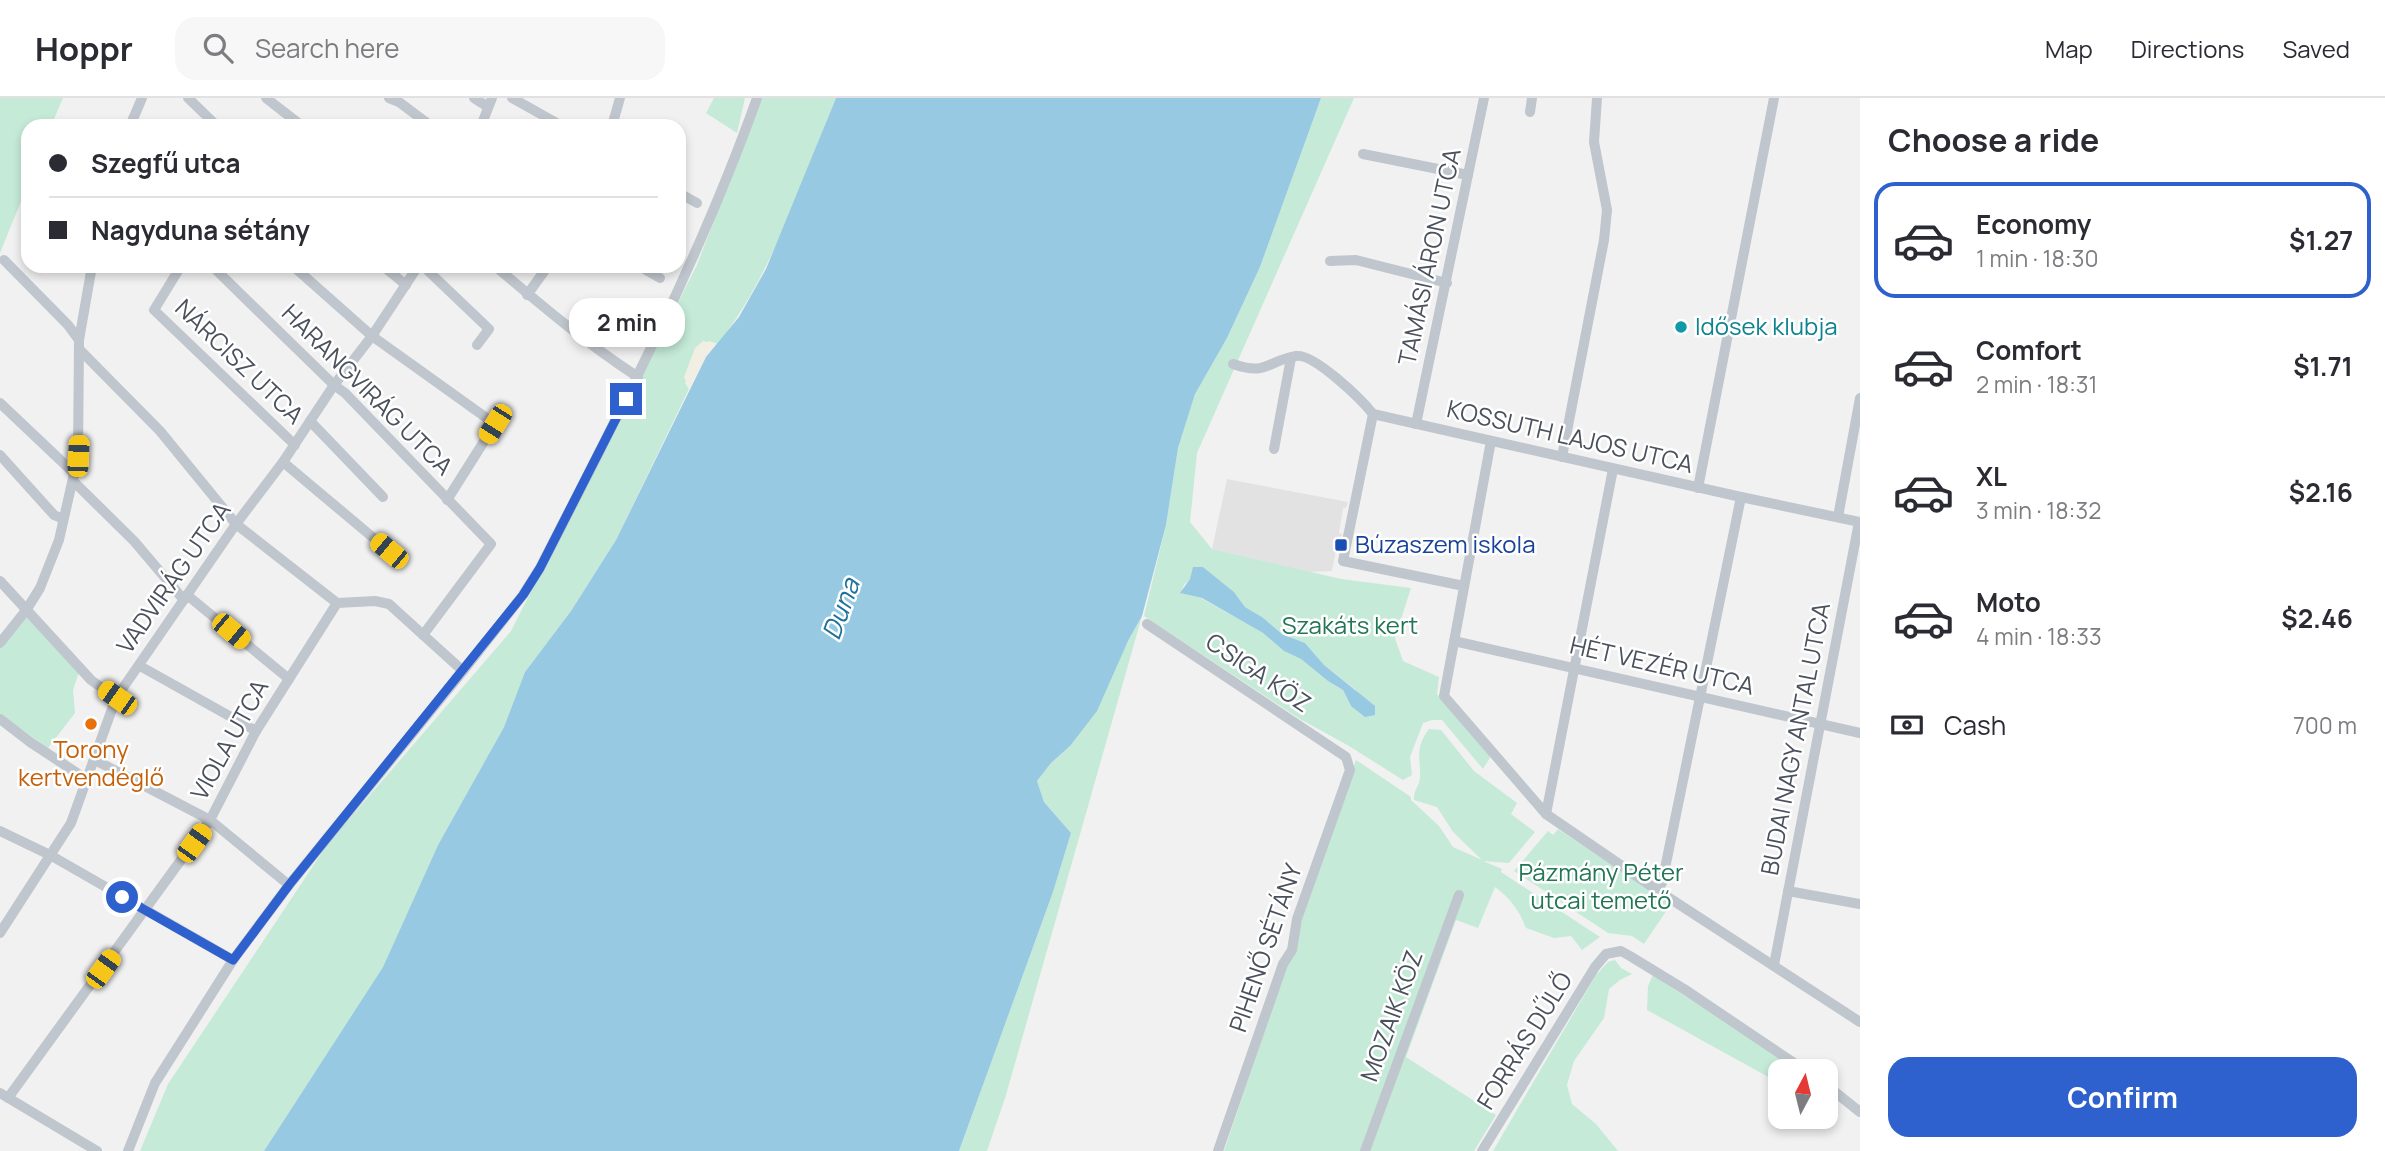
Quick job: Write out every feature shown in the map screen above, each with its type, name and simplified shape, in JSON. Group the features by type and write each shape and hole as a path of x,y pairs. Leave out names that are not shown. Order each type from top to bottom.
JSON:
{"street":[{"path":"133,119 142,98"},
{"path":"188,98 210,119"},
{"path":"266,98 293,119"},
{"path":"389,98 399,102 421,119"},
{"path":"474,98 490,103"},
{"path":"512,98 550,119"},
{"path":"614,119 620,98"},
{"path":"686,273 713,212 757,98"},
{"name":"TAMÁSI ÁRON UTCA","path":"1416,424 1484,98"},
{"path":"1530,112 1532,98"},
{"path":"1562,457 1604,240 1607,210 1594,142 1597,98"},
{"path":"1698,488 1774,98"},
{"path":"1363,154 1468,175"},
{"path":"686,197 697,203"},
{"path":"4,260 62,318 96,368 160,431 236,524 337,603 384,602 463,671"},
{"path":"1330,261 1356,260 1447,283"},
{"path":"0,643 27,609 48,571 59,540 74,477 79,430 79,344 90,273"},
{"name":"NÁRCISZ UTCA","path":"177,273 154,310 295,445"},
{"name":"HARANGVIRÁG UTCA","path":"219,273 345,393 491,544 422,635"},
{"path":"301,273 372,336 495,424 447,500"},
{"path":"391,273 406,285"},
{"name":"VADVIRÁG UTCA","path":"0,933 71,823 117,698 236,524 283,462 334,385 415,273"},
{"path":"429,273 489,329 477,345"},
{"path":"503,273 606,357 638,377"},
{"path":"527,295 543,273"},
{"path":"651,273 660,278"},
{"path":"128,1151 155,1083 233,960 289,885 523,595 540,568 638,377 686,273"},
{"path":"1233,364 1251,371 1298,356 1305,358 1341,381 1373,414 1343,561 1464,586"},
{"path":"1274,449 1291,358"},
{"path":"78,370 96,368"},
{"path":"1838,517 1860,398"},
{"path":"0,403 74,477 186,597 289,679"},
{"name":"KOSSUTH LAJOS UTCA","path":"1373,414 1741,498 1859,522"},
{"path":"310,421 383,497"},
{"path":"1491,441 1444,696 1546,814 1657,890 1860,1021"},
{"path":"0,455 54,515 63,519"},
{"path":"283,462 389,551"},
{"path":"1546,814 1614,469"},
{"path":"1657,890 1662,883 1679,805 1741,498"},
{"name":"BUDAI NAGY ANTAL UTCA","path":"1774,964 1859,522"},
{"path":"0,581 91,680 117,698"},
{"name":"VIOLA UTCA","path":"4,1095 146,911 211,820 256,731 337,603"},
{"name":"CSIGA KÖZ","path":"1147,624 1346,757"},
{"name":"HÉT VEZÉR UTCA","path":"1454,641 1860,733"},
{"path":"140,666 256,731"},
{"path":"0,719 86,779"},
{"name":"PIHENŐ SÉTÁNY","path":"1218,1151 1283,964 1292,950 1297,919 1350,770 1346,757"},
{"path":"95,760 211,820 289,885"},
{"path":"0,831 50,855 233,960"},
{"path":"1788,891 1860,904"},
{"name":"MOZAIK KÖZ","path":"1365,1151 1459,895"},
{"name":"FORRÁS DŰLŐ","path":"1482,1151 1595,967 1606,954 1621,951 1630,956 1788,1059"},
{"path":"1838,1094 1860,1112"},
{"path":"4,1095 97,1151"}],"shaded area":[{"path":"1227,479 1348,502 1346,508 1343,508 1339,533 1342,534 1341,539 1335,539 1337,545 1332,571 1309,572 1212,549"}],"green space":[{"path":"0,98 63,98 54,119 21,119 21,201 0,253"},
{"path":"714,98 745,98 737,133 706,113"},
{"path":"761,98 836,98 785,225 755,287 718,344 709,341 685,383 689,389 616,540 571,611 525,672 504,727 438,845 383,967 264,1151 140,1151 168,1084 327,845 511,631 697,265"},
{"name":"Szakáts kert","path":"1321,98 1354,98 1197,453 1190,522 1212,549 1341,579 1411,588 1395,638 1403,661 1439,677 1437,694 1491,756 1483,769 1442,720 1432,720 1423,723 1410,757 1412,775 1403,780 1300,719 1144,616 1166,525 1178,448 1195,393 1227,338 1260,267","holes":["1203,567 1234,592 1245,607 1282,634 1305,643 1324,665 1356,690 1351,706 1343,690 1301,659 1284,651 1263,633 1201,598 1181,593 1184,585"]},
{"path":"1142,616 1006,1095 987,1151 959,1151 1053,892 1071,833 1044,802 1037,781 1051,763 1070,746"},
{"path":"32,617 79,672 73,690 75,713 48,748 0,714 0,644 20,618"},
{"path":"1429,729 1441,730 1474,771 1517,803 1511,814 1535,832 1509,863 1483,861 1502,869 1501,872 1600,937 1582,950 1571,936 1554,938 1526,928 1514,905 1495,887 1478,928 1456,920 1406,1057 1496,1115 1474,1151 1224,1151 1356,760 1411,797 1439,826 1453,847 1482,860 1453,832 1437,807 1414,800 1420,778 1421,742"},
{"name":"Pázmány Péter utcai temető","path":"1558,829 1671,904 1644,944 1632,936 1608,933 1514,871 1548,831 1553,835"},
{"path":"1615,960 1621,968 1632,974 1609,989 1604,1018 1574,1061 1567,1085 1572,1104 1596,1124 1618,1151 1493,1151 1596,975 1608,962"},
{"path":"1653,975 1781,1059 1768,1059 1768,1077 1647,1010 1648,986"}],"sand":[{"path":"703,341 718,344 706,357 689,389 684,377 695,348"}],"water":[{"name":"Duna","path":"836,98 1321,98 1260,267 1227,338 1195,394 1178,448 1166,525 1142,616 1097,711 1070,746 1051,763 1037,781 1044,802 1071,833 1053,892 959,1151 264,1151 383,967 438,845 504,727 525,672 571,611 616,540 706,357 739,317 766,269"},
{"path":"1193,567 1203,567 1234,592 1245,607 1282,634 1305,643 1324,665 1375,706 1375,715 1365,717 1351,706 1343,690 1301,659 1284,651 1263,633 1202,598 1180,593 1190,579"}],"place":[{"name":"Idősek klubja","path":"1681,327"},
{"name":"Búzaszem iskola","path":"1341,545"},
{"name":"Torony kertvendéglő","path":"91,724"}],"route":[{"path":"122,897 233,960 289,885 523,595 540,568 626,399"}]}
